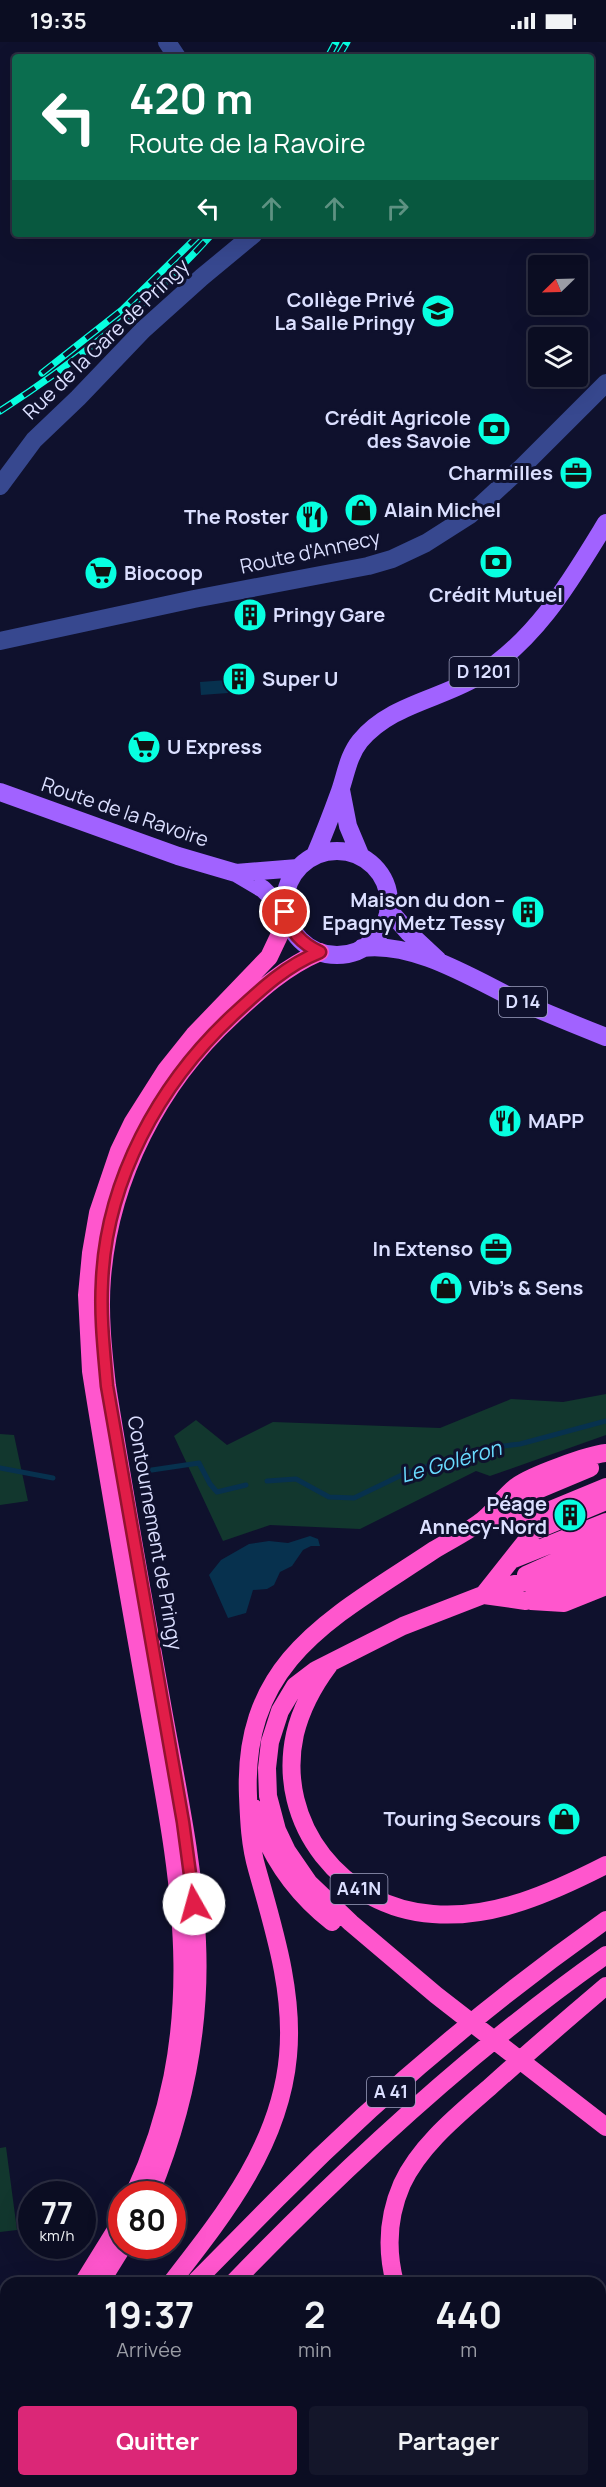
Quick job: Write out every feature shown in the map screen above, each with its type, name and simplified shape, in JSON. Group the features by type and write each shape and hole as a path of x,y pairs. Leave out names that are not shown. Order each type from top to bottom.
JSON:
{"highway":[{"name":"Contournement de Pringy","path":"139,2181 159,2131 175,2067 182,2010 182,1920 172,1838 91,1371 87,1296 91,1253 98,1213 110,1174 133,1122 152,1090 194,1035 269,957 286,916"},
{"name":"Contournement de Pringy","path":"155,2181 174,2130 190,2062 196,2002 197,1944 183,1822 107,1386 102,1331 104,1258 114,1208 133,1154 158,1106 179,1075 219,1029 273,978 320,952"},
{"path":"492,1516 517,1486 591,1455 606,1453"},
{"path":"176,2277 224,2215 259,2156 281,2096 285,2077 289,2028 288,1999 273,1927 254,1858 249,1826 247,1780 248,1752 259,1708 272,1683 292,1656 325,1625 435,1550 492,1516 606,1462"},
{"path":"492,1516 606,1475"},
{"path":"492,1516 531,1518 606,1487"},
{"path":"482,1595 534,1531 606,1501"},
{"path":"512,1560 606,1522"},
{"path":"482,1595 606,1539"},
{"path":"506,1586 551,1576 606,1553"},
{"path":"526,1600 606,1568"},
{"path":"482,1595 564,1603 606,1586"},
{"name":"A41N","path":"482,1595 403,1626 332,1661 295,1686 276,1720 267,1768 268,1796 273,1818 286,1851 309,1883 351,1923 421,1983 606,2127"},
{"name":"A41N","path":"332,1661 314,1689 299,1720 292,1748 292,1775 296,1802 308,1834 328,1864 351,1884 375,1899 402,1909 433,1914 463,1914 527,1900 606,1865"},
{"name":"A41N","path":"247,1780 265,1838 279,1866 293,1884 327,1917 358,1941 421,1983"},
{"name":"A 41","path":"200,2277 285,2191 426,2061 502,1998 606,1920"},
{"name":"A 41","path":"239,2277 387,2133 525,2016 606,1954"},
{"path":"394,2277 389,2248 389,2227 403,2183 419,2158 447,2126 606,1986"},
{"path":"87,2277 108,2243"},
{"path":"104,2277 115,2259"}],"main road":[{"name":"D 1201","path":"315,855 353,751 370,731 406,707 456,688 474,678 521,643 560,597 606,523"},
{"name":"D 1201","path":"341,788 348,826 361,857"},
{"name":"Route de la Ravoire","path":"0,792 178,856 236,873 263,889 286,916 297,937 320,952"},
{"path":"286,916 286,888 298,868 315,855 335,851 349,852 373,866 381,877 387,892 388,909 385,922 378,934 362,948 342,955 320,952"},
{"name":"Route de la Ravoire","path":"236,873 298,868"},
{"name":"D 14","path":"388,909 409,933 442,963"},
{"name":"D 14","path":"362,948 391,949 442,963 548,1014 606,1037"}],"street":[{"name":"Rue de la Gare de Pringy","path":"0,486 34,440 143,330 250,237"},
{"name":"Route d'Annecy","path":"0,641 194,599 368,566 392,559 448,531 470,515 606,383"}],"green space":[{"path":"606,1394 606,1435 490,1476 476,1471 360,1529 270,1525 223,1541 174,1436 196,1420 227,1445 273,1422 440,1428 511,1399 563,1402"},
{"path":"0,1434 14,1435 28,1501 0,1505"},
{"path":"6,2147 17,2230 0,2232 0,2148"}],"water":[{"path":"227,680 228,693 201,695 200,682"},
{"path":"310,1536 318,1539 320,1546 311,1546 303,1550 292,1566 280,1572 274,1585 267,1589 253,1590 246,1613 228,1618 209,1575 221,1560 249,1544 269,1541 288,1543"}],"waterway":[{"name":"Le Goléron","path":"267,1481 296,1479 329,1497 354,1498 406,1473 435,1464 494,1447 520,1444 606,1421"},
{"path":"145,1471 199,1463 217,1492 246,1485"},
{"path":"0,1468 53,1478"}],"railway":[{"path":"330,54 336,42"},
{"path":"340,54 347,42"},
{"path":"42,373 122,310 197,237"},
{"path":"0,411 57,372 112,330 164,284 209,237"}],"place":[{"name":"Collège Privé La Salle Pringy","path":"438,311"},
{"name":"Crédit Agricole des Savoie","path":"494,429"},
{"name":"Charmilles","path":"576,473"},
{"name":"Alain Michel","path":"361,510"},
{"name":"The Roster","path":"312,517"},
{"name":"Crédit Mutuel","path":"496,562"},
{"name":"Biocoop","path":"101,573"},
{"name":"Pringy Gare","path":"250,615"},
{"name":"Super U","path":"239,679"},
{"name":"U Express","path":"144,747"},
{"name":"Maison du don – Epagny Metz Tessy","path":"528,912"},
{"name":"MAPP","path":"505,1121"},
{"name":"In Extenso","path":"496,1249"},
{"name":"Vib's & Sens","path":"446,1288"},
{"name":"Péage Annecy-Nord","path":"570,1515"},
{"name":"Touring Secours","path":"564,1819"}],"route":[{"path":"194,1904 183,1822 107,1386 101,1308 104,1258 114,1208 133,1154 158,1106 179,1075 197,1052 259,991 283,971 320,952 297,937 285,912"}]}
